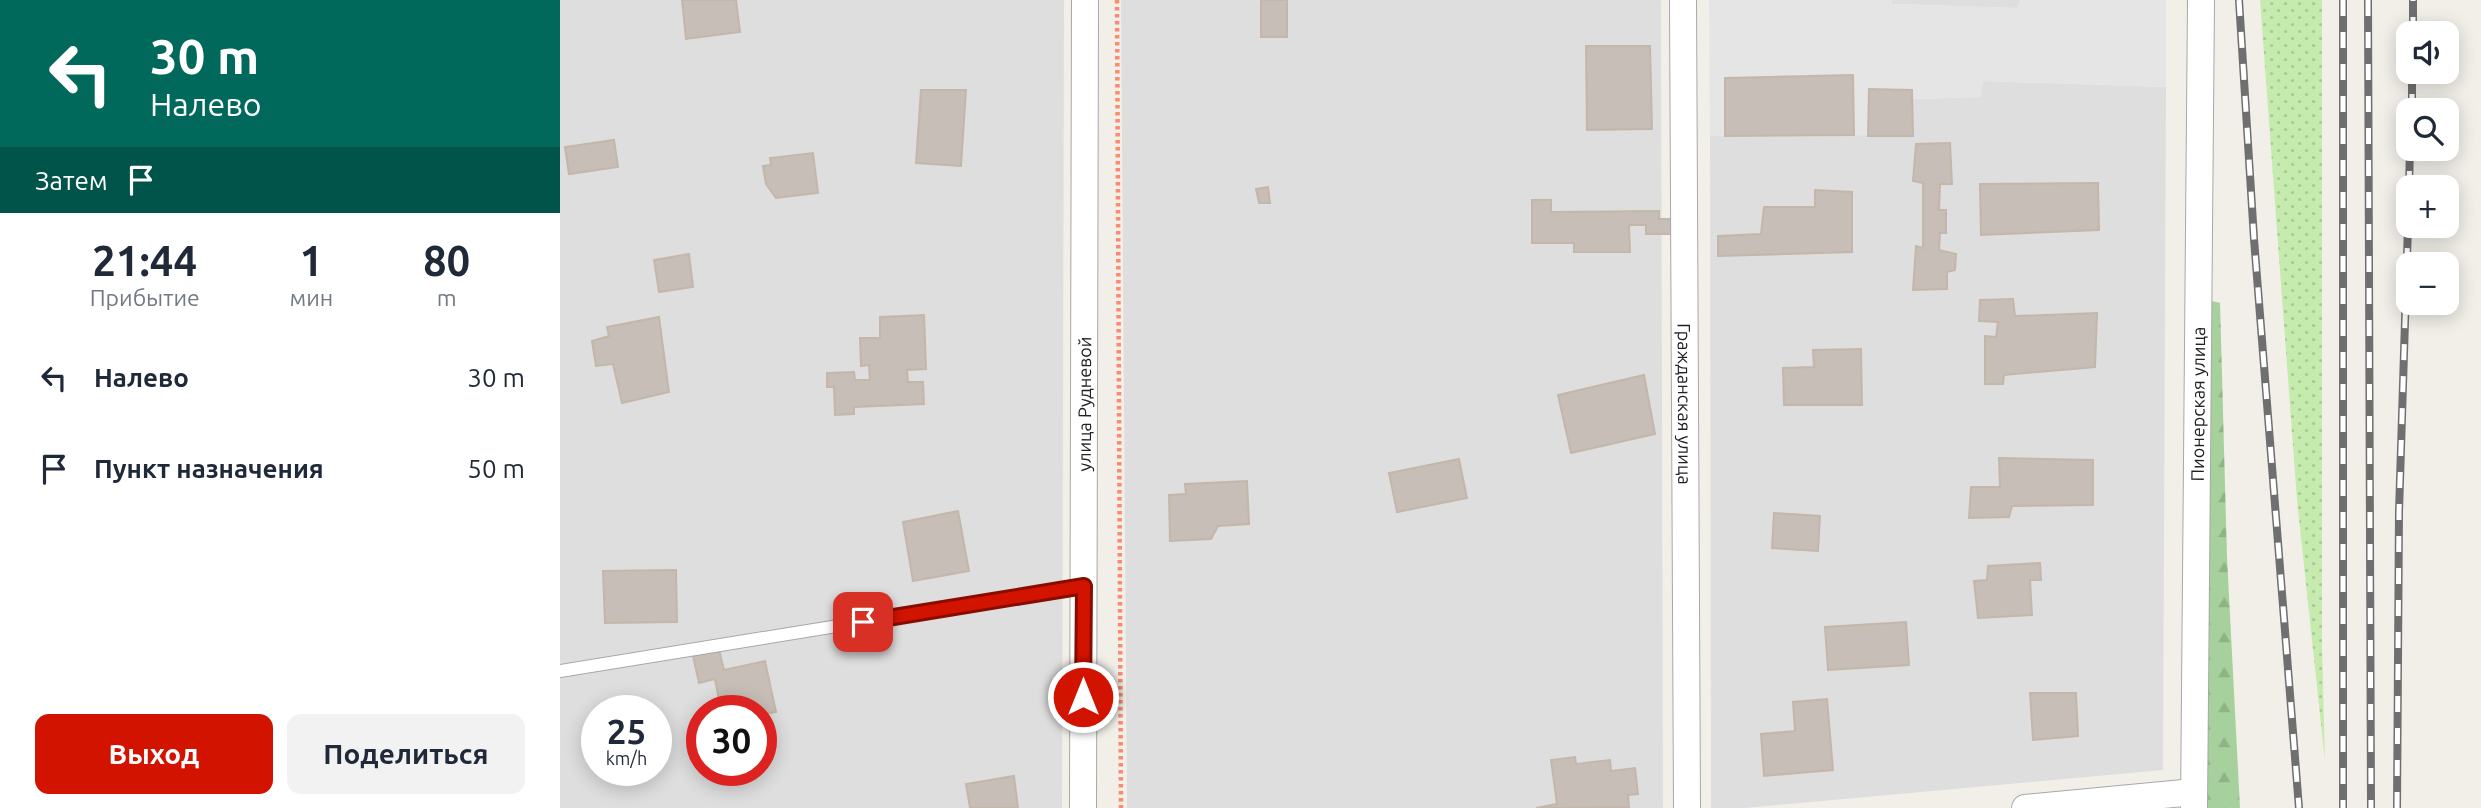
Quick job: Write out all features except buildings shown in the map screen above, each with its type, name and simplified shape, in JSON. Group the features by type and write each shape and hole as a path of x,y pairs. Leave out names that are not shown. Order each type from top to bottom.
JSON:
{"street":[{"name":"улица Рудневой","path":"1083,808 1085,0"},
{"name":"Гражданская улица","path":"1683,0 1687,808"},
{"name":"Пионерская улица","path":"2194,800 2202,0"},
{"path":"2025,808 2194,800"}],"lane":[{"path":"560,671 1084,586"}],"path":[{"path":"1117,0 1121,808"}],"shaded area":[{"path":"560,0 1064,0 1062,808 560,808"},
{"path":"1121,0 1661,0 1663,808 1127,808"},
{"path":"1709,0 1892,0 1892,4 2018,8 2020,0 2166,0 2166,87 1983,81 1980,97 1913,99 1913,90 1870,89 1868,136 1854,135 1853,75 1726,78 1725,136 1710,136"},
{"path":"1892,0 2020,0 2018,8 1891,4"},
{"path":"1853,75 1854,135 1869,89 1913,90 1914,99 1980,97 1983,81 2166,87 2163,770 1744,808 1711,808 1710,136 1725,135 1725,78"}],"green space":[{"path":"2260,0 2322,0 2322,643 2325,761 2297,500"},
{"path":"2208,300 2220,303 2227,557 2240,808 2208,808"}],"railway":[{"path":"2239,0 2254,239 2299,808"},
{"path":"2343,0 2343,808"},
{"path":"2368,0 2371,808"},
{"path":"2413,0 2413,21"},
{"path":"2412,84 2412,98"},
{"path":"2409,175 2410,161"},
{"path":"2397,808 2399,512 2408,238"}],"route":[{"path":"863,622 1084,586 1083,697"}]}
